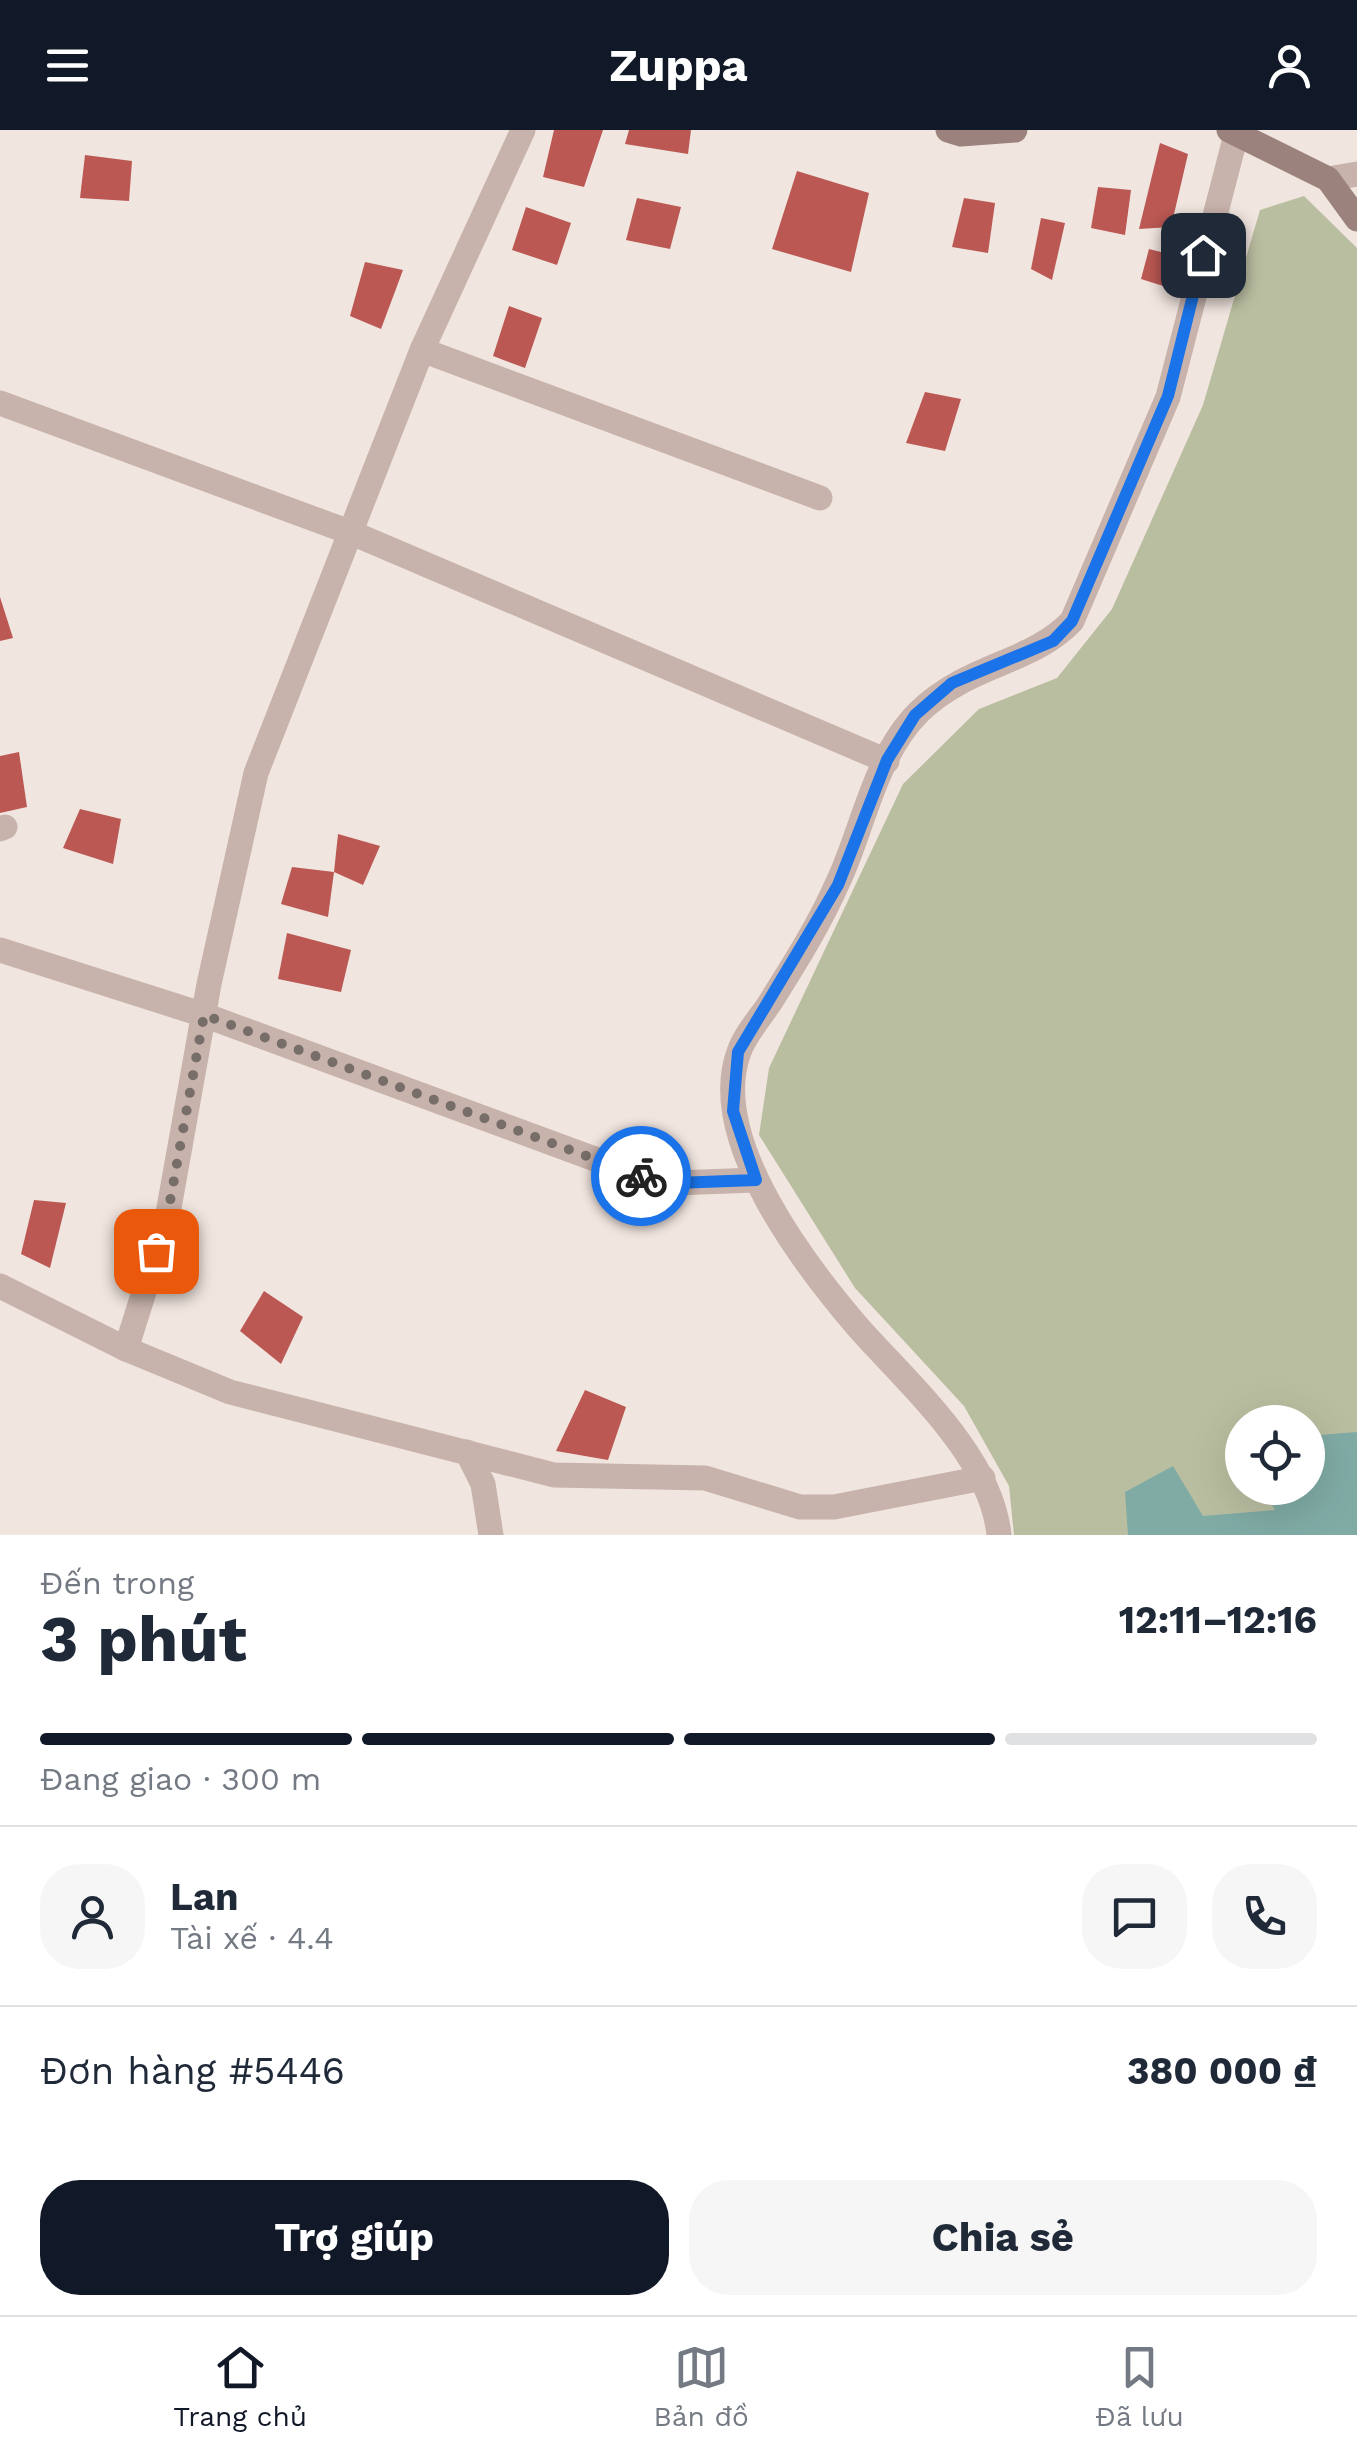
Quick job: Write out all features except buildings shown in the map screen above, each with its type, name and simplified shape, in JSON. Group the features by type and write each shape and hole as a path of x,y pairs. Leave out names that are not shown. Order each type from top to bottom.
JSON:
{"street":[{"path":"126,1350 167,1218 204,1015 256,773 422,350 522,130"},
{"path":"948,130 961,134 1014,130"},
{"path":"1228,130 1237,131 1328,180 1357,219"},
{"path":"998,1535 983,1478 915,1387 856,1324 794,1241 756,1180 733,1111 738,1052 838,885 887,760 915,715 952,683 1053,641 1072,621 1168,396 1237,131"},
{"path":"1328,180 1357,174"},
{"path":"422,350 820,498"},
{"path":"0,404 352,532 887,760"},
{"path":"0,950 204,1015 648,1179 675,1183 756,1180"},
{"path":"0,1286 126,1350 230,1392 554,1474 705,1478 800,1507 834,1506 983,1478"},
{"path":"467,1452 482,1484 491,1535"}],"green space":[{"path":"1304,196 1357,248 1357,1535 1014,1535 1009,1486 964,1406 855,1288 759,1135 769,1068 903,784 979,709 1057,678 1112,609 1203,405 1260,210"}],"water":[{"path":"1357,1432 1357,1535 1128,1535 1125,1492 1173,1466 1203,1516 1275,1510 1272,1505 1325,1505 1325,1435"}],"way so far":[{"path":"156,1251 167,1218 204,1015 641,1176"}],"route":[{"path":"641,1176 675,1183 756,1180 733,1111 738,1052 780,988 838,885 887,760 915,715 952,683 1053,641 1072,621 1168,396 1203,255"}]}
